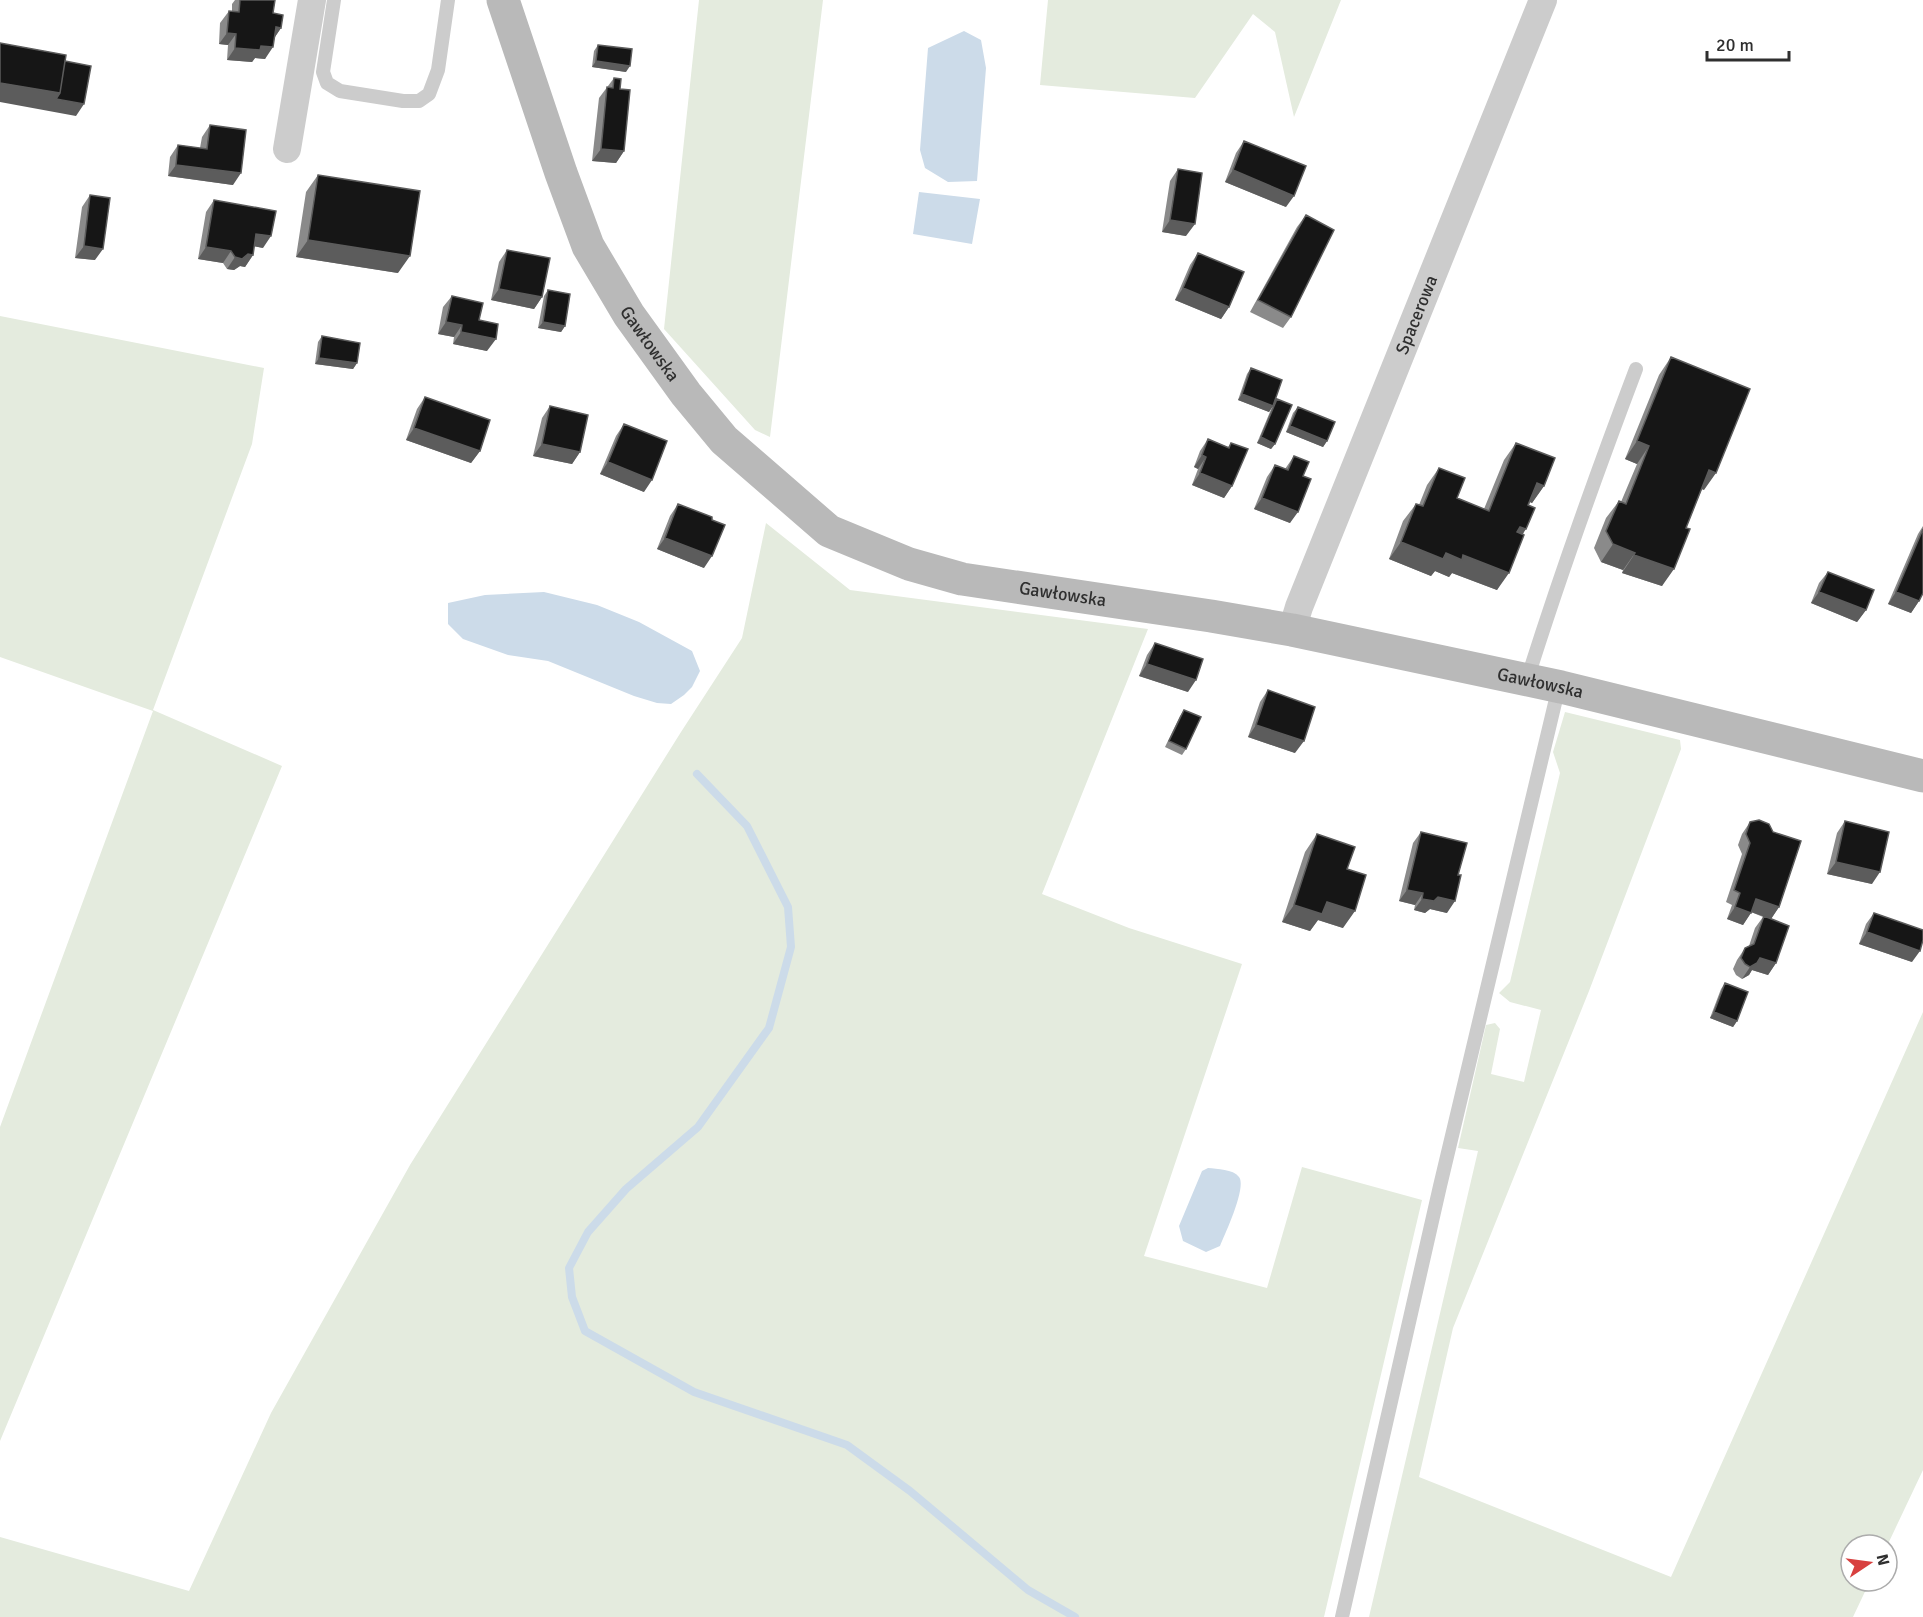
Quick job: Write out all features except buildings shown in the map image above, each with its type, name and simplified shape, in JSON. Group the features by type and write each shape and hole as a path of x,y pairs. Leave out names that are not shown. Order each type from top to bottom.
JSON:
{"street":[{"path":"287,149 312,0"},
{"name":"Gawłowska","path":"502,0 588,246 629,315 686,394 724,440 829,531 909,564 962,579 1292,630 1561,687 1923,776"},
{"name":"Spacerowa","path":"1292,630 1299,607 1543,0"}],"lane":[{"path":"334,0 323,72 327,83 340,91 403,101 419,101 429,94 438,69 448,0"},
{"path":"1527,680 1577,527 1636,369"},
{"path":"1342,1617 1443,1175 1555,703 1561,687"}],"shaded area":[{"path":"699,0 823,0 770,437 755,430 664,329"},
{"path":"1048,0 1341,0 1294,117 1275,32 1253,14 1195,98 1040,85"},
{"path":"0,316 264,368 252,444 153,710 282,766 0,1441 0,1127 153,711 0,657"},
{"path":"766,523 850,590 1148,629 1042,894 1129,928 1242,964 1144,1256 1267,1288 1302,1167 1422,1200 1324,1617 0,1617 0,1537 189,1591 271,1413 410,1165 742,638"},
{"path":"1565,712 1680,740 1681,749 1589,991 1453,1328 1419,1477 1671,1577 1923,1012 1923,1470 1893,1533 1839,1533 1839,1593 1864,1593 1853,1617 1369,1617 1478,1151 1458,1148 1486,1025 1495,1023 1500,1029 1491,1074 1524,1082 1541,1010 1510,1002 1499,993 1510,982 1560,773 1553,752"}],"water":[{"path":"964,31 981,40 986,68 977,181 948,182 925,168 920,150 928,48"},
{"path":"919,192 980,199 972,244 913,234"},
{"path":"544,592 597,605 639,622 692,651 700,671 692,687 671,704 657,703 548,661 508,655 463,639 448,624 448,603 485,595"},
{"path":"1208,1168 1233,1172 1241,1182 1234,1211 1220,1246 1206,1252 1183,1241 1179,1226 1202,1171"}],"waterway":[{"path":"697,774 747,826 788,907 791,947 769,1028 698,1127 626,1189 588,1232 569,1268 572,1297 585,1331 694,1392 847,1445 910,1491 1028,1590 1075,1617"}]}
